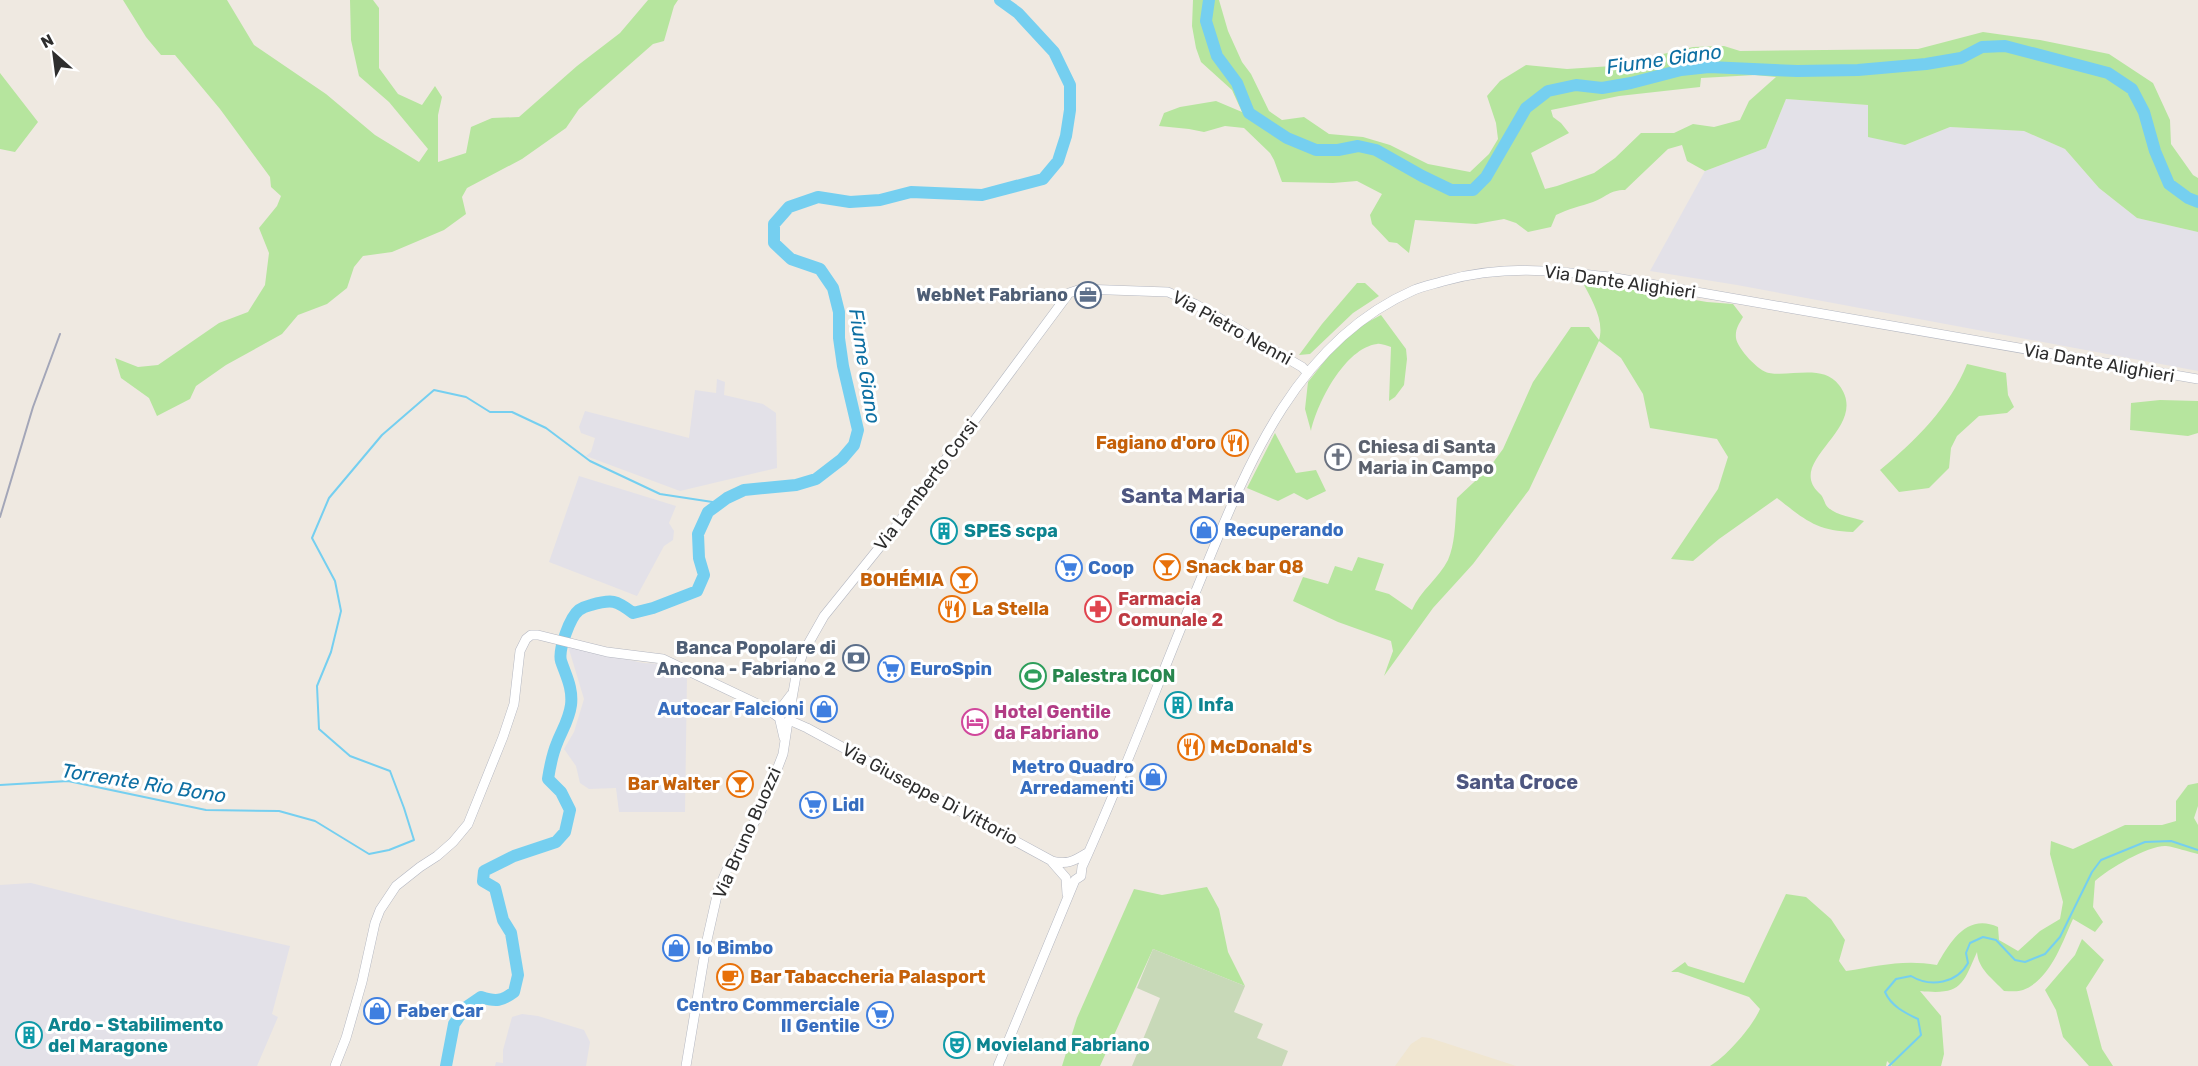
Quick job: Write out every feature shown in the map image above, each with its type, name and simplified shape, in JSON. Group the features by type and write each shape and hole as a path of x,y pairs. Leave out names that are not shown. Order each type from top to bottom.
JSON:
{"main road":[{"name":"Via Dante Alighieri","path":"1068,877 1081,876 1082,867 1170,653 1250,466 1282,407 1308,373 1357,323 1387,303 1416,289 1460,277 1500,270 1550,269 1622,279 2198,379"},
{"name":"Via Pietro Nenni","path":"1081,289 1168,292 1195,304 1302,367 1308,373"},
{"name":"Via Lamberto Corsi","path":"784,715 803,654 824,616 891,533 1069,293 1081,289"},
{"path":"335,1066 362,982 380,910 396,886 437,856 468,824 503,737 514,704 520,651 526,639 531,635 607,652 663,659 784,715 785,743"},
{"name":"Via Giuseppe Di Vittorio","path":"784,715 1052,861 1068,877"},
{"path":"785,743 795,730 807,728"},
{"name":"Via Bruno Buozzi","path":"686,1066 707,940 718,891 728,867 761,811 785,743"},
{"path":"1071,863 1089,852"},
{"name":"Via Giuseppe Di Vittorio","path":"1052,861 1071,863"},
{"name":"Via Dante Alighieri","path":"998,1066 1067,899 1068,877 1064,868 1071,863"},
{"path":"1071,863 1082,867"}],"shaded area":[{"path":"1786,99 1869,105 1905,145 1950,127 2024,131 2065,149 2099,188 2137,218 2198,232 2198,371 1737,285 1650,271 1705,171 1766,148"},
{"path":"717,379 725,382 724,395 763,404 776,413 777,468 680,491 586,456 591,452 595,438 581,433 579,427 585,411 689,438 695,390 716,393"},
{"path":"579,476 676,506 669,523 674,531 673,540 664,546 637,596 549,562"},
{"path":"568,646 643,663 665,664 687,676 685,812 619,812 616,788 589,789 580,783 576,766 564,749 574,732 584,699"},
{"path":"31,883 290,946 272,1014 278,1017 257,1066 0,1066 0,885"},
{"path":"522,1014 538,1016 584,1030 590,1042 586,1066 495,1066 496,1062 503,1063 503,1050 512,1017"},
{"path":"1422,1037 1516,1066 1395,1066 1411,1044"}],"green space":[{"path":"123,0 227,0 254,45 326,94 375,135 419,162 428,149 389,102 359,76 351,40 350,0 373,0 379,8 379,68 398,94 422,105 435,86 442,97 438,115 438,162 466,153 471,127 492,118 519,117 577,66 620,33 648,0 678,0 674,6 664,41 653,44 579,109 566,128 522,159 467,188 462,197 466,214 444,230 392,252 363,256 354,267 347,288 327,304 298,315 282,334 226,365 196,386 190,399 157,416 149,398 121,378 115,358 138,367 158,365 219,323 248,312 265,285 269,253 259,228 277,206 281,196 271,187 270,177 220,109 175,55 161,55 146,37"},
{"path":"1193,0 1219,0 1228,31 1242,62 1251,74 1269,111 1282,120 1304,117 1329,134 1363,137 1390,145 1428,164 1470,172 1489,154 1498,139 1496,123 1487,96 1500,81 1526,65 1567,69 1612,66 1693,47 1724,46 1740,51 1918,49 1983,32 2040,40 2109,54 2153,83 2170,120 2171,144 2193,175 2198,178 2198,232 2137,218 2099,188 2065,149 2024,131 1950,127 1905,145 1868,137 1868,105 1786,99 1766,148 1705,171 1687,161 1682,145 1668,149 1625,190 1612,192 1593,202 1556,215 1551,227 1528,232 1516,223 1504,219 1476,224 1415,220 1409,253 1397,243 1389,242 1372,224 1370,215 1382,194 1357,181 1282,182 1270,153 1244,128 1225,126 1204,132 1159,126 1164,113 1180,107 1216,101 1242,112 1232,90 1201,62 1192,26","holes":["1755,75 1776,77 1749,101 1740,120 1714,127 1693,124 1674,133 1641,133 1615,158 1594,173 1545,189 1531,153 1569,133 1553,117 1551,110 1619,96 1700,87 1701,78"]},
{"path":"0,73 38,122 15,152 0,149"},
{"path":"1582,281 1707,302 1733,304 1743,317 1736,332 1737,342 1744,353 1760,369 1778,374 1816,373 1832,379 1839,385 1846,401 1845,415 1812,468 1811,481 1829,508 1864,521 1853,532 1829,529 1803,518 1777,498 1719,539 1693,561 1671,559 1718,489 1728,457 1717,439 1650,428 1643,394 1621,358 1599,341 1529,490 1473,564 1433,608 1384,676 1393,651 1391,641 1338,622 1293,601 1303,577 1328,584 1335,566 1352,571 1358,557 1384,564 1375,590 1389,594 1412,610 1440,573 1451,553 1457,498 1489,468 1503,449 1533,382 1571,327 1589,327 1599,340 1599,317"},
{"path":"1357,283 1365,283 1379,296 1353,313 1310,354 1299,355 1322,324"},
{"path":"1381,315 1406,349 1404,385 1389,401 1391,347 1379,344 1365,348 1354,355 1334,378 1319,406 1311,431 1305,409 1308,382 1335,348 1364,324"},
{"path":"1967,364 2006,373 2008,395 2014,407 2007,413 1979,416 1957,436 1951,448 1949,468 1929,488 1899,492 1880,470 1930,423 1951,395"},
{"path":"2160,400 2198,401 2198,433 2188,436 2130,430 2131,403"},
{"path":"1275,433 1296,473 1316,470 1326,491 1307,500 1294,493 1278,501 1247,488"},
{"path":"2198,783 2198,806 2194,818 2198,825 2198,854 2166,846 2150,849 2119,864 2101,876 2095,881 2093,907 2103,922 2095,932 2073,919 2054,960 2041,978 2032,985 2021,991 2004,991 1983,969 1977,952 1968,973 1958,986 1944,991 1920,991 1941,1016 1944,1054 1941,1066 1892,1066 1887,1061 1886,1066 1710,1066 1724,1056 1751,1024 1760,1009 1749,997 1678,972 1671,972 1685,962 1688,966 1744,983 1786,894 1806,897 1831,919 1845,940 1839,961 1846,971 1902,963 1937,965 1954,939 1961,932 1977,924 1998,927 1999,940 2018,951 2040,931 2060,919 2063,902 2050,854 2051,841 2073,849 2125,825 2162,825 2176,821 2176,801 2188,785"},
{"path":"1207,887 1219,909 1228,952 1245,986 1153,949 1100,1066 1062,1066 1077,1018 1134,889 1162,895"},
{"path":"2082,939 2104,960 2086,988 2102,1049 2113,1066 2089,1066 2063,1037 2056,1010 2045,990 2075,955"},
{"path":"1153,949 1245,986 1234,1012 1263,1024 1257,1038 1288,1051 1282,1066 1132,1066 1160,998 1137,988"}],"waterway":[{"name":"Fiume Giano","path":"446,1066 454,1024 465,1008 481,997 499,1000 510,995 514,992 518,975 511,933 503,920 495,888 483,881 484,871 514,856 556,842 565,832 570,810 561,792 548,779 554,752 571,705 570,688 561,661 561,649 572,619 579,610 598,603 609,601 618,603 633,613 697,591 704,575 699,558 698,534 708,512 727,498 744,490 796,485 816,479 842,459 854,445 858,430 843,366 839,338 839,312 833,288 820,269 791,259 774,243 774,224 789,207 818,197 850,202 880,200 911,192 982,195 1043,179 1058,161 1066,136 1070,110 1070,85 1054,52 1018,13 1000,0"},
{"name":"Fiume Giano","path":"1209,0 1206,21 1217,56 1237,83 1249,113 1287,138 1316,150 1338,150 1358,146 1376,150 1451,190 1473,190 1486,177 1526,108 1548,91 1576,85 1602,88 1681,70 1709,67 1797,71 1858,70 1926,64 1961,58 1982,47 2005,46 2108,73 2132,89 2144,112 2155,151 2169,184 2188,198 2198,202"},
{"name":"Torrente Rio Bono","path":"0,785 68,781 206,810 279,811 315,821 369,854 389,850 414,840 390,771 350,756 319,729 317,686 331,652 341,611 335,581 312,538 329,498 382,435 434,390 466,397 490,412 512,412 546,428 590,461 660,494 719,503"},
{"path":"1889,1066 1921,1035 1918,1019 1903,1012 1885,992 1896,979 1911,976 1927,982 1950,979 1963,970 1968,963 1966,953 1970,943 1983,937 1996,940 2015,960 2025,962 2045,954 2060,937 2092,872 2101,860 2145,842 2171,841 2198,850"}],"railway":[{"path":"0,517 33,407 60,334"}],"place":[{"name":"WebNet Fabriano","path":"1088,295"},
{"name":"Fagiano d'oro","path":"1235,443"},
{"name":"Chiesa di Santa Maria in Campo","path":"1338,457"},
{"name":"Recuperando","path":"1204,530"},
{"name":"SPES scpa","path":"944,531"},
{"name":"Snack bar Q8","path":"1167,567"},
{"name":"Coop","path":"1069,568"},
{"name":"BOHÉMIA","path":"964,580"},
{"name":"La Stella","path":"952,609"},
{"name":"Farmacia Comunale 2","path":"1098,609"},
{"name":"Banca Popolare di Ancona - Fabriano 2","path":"856,658"},
{"name":"EuroSpin","path":"891,669"},
{"name":"Palestra ICON","path":"1033,676"},
{"name":"Infa","path":"1178,705"},
{"name":"Autocar Falcioni","path":"824,709"},
{"name":"Hotel Gentile da Fabriano","path":"975,722"},
{"name":"McDonald's","path":"1191,747"},
{"name":"Metro Quadro Arredamenti","path":"1153,777"},
{"name":"Bar Walter","path":"740,784"},
{"name":"Lidl","path":"813,805"},
{"name":"Io Bimbo","path":"676,948"},
{"name":"Bar Tabaccheria Palasport","path":"730,977"},
{"name":"Faber Car","path":"377,1011"},
{"name":"Centro Commerciale Il Gentile","path":"880,1015"},
{"name":"Ardo - Stabilimento del Maragone","path":"29,1035"},
{"name":"Movieland Fabriano","path":"957,1045"}],"district":[{"name":"Santa Maria","path":"1183,496"},
{"name":"Santa Croce","path":"1517,782"}]}
